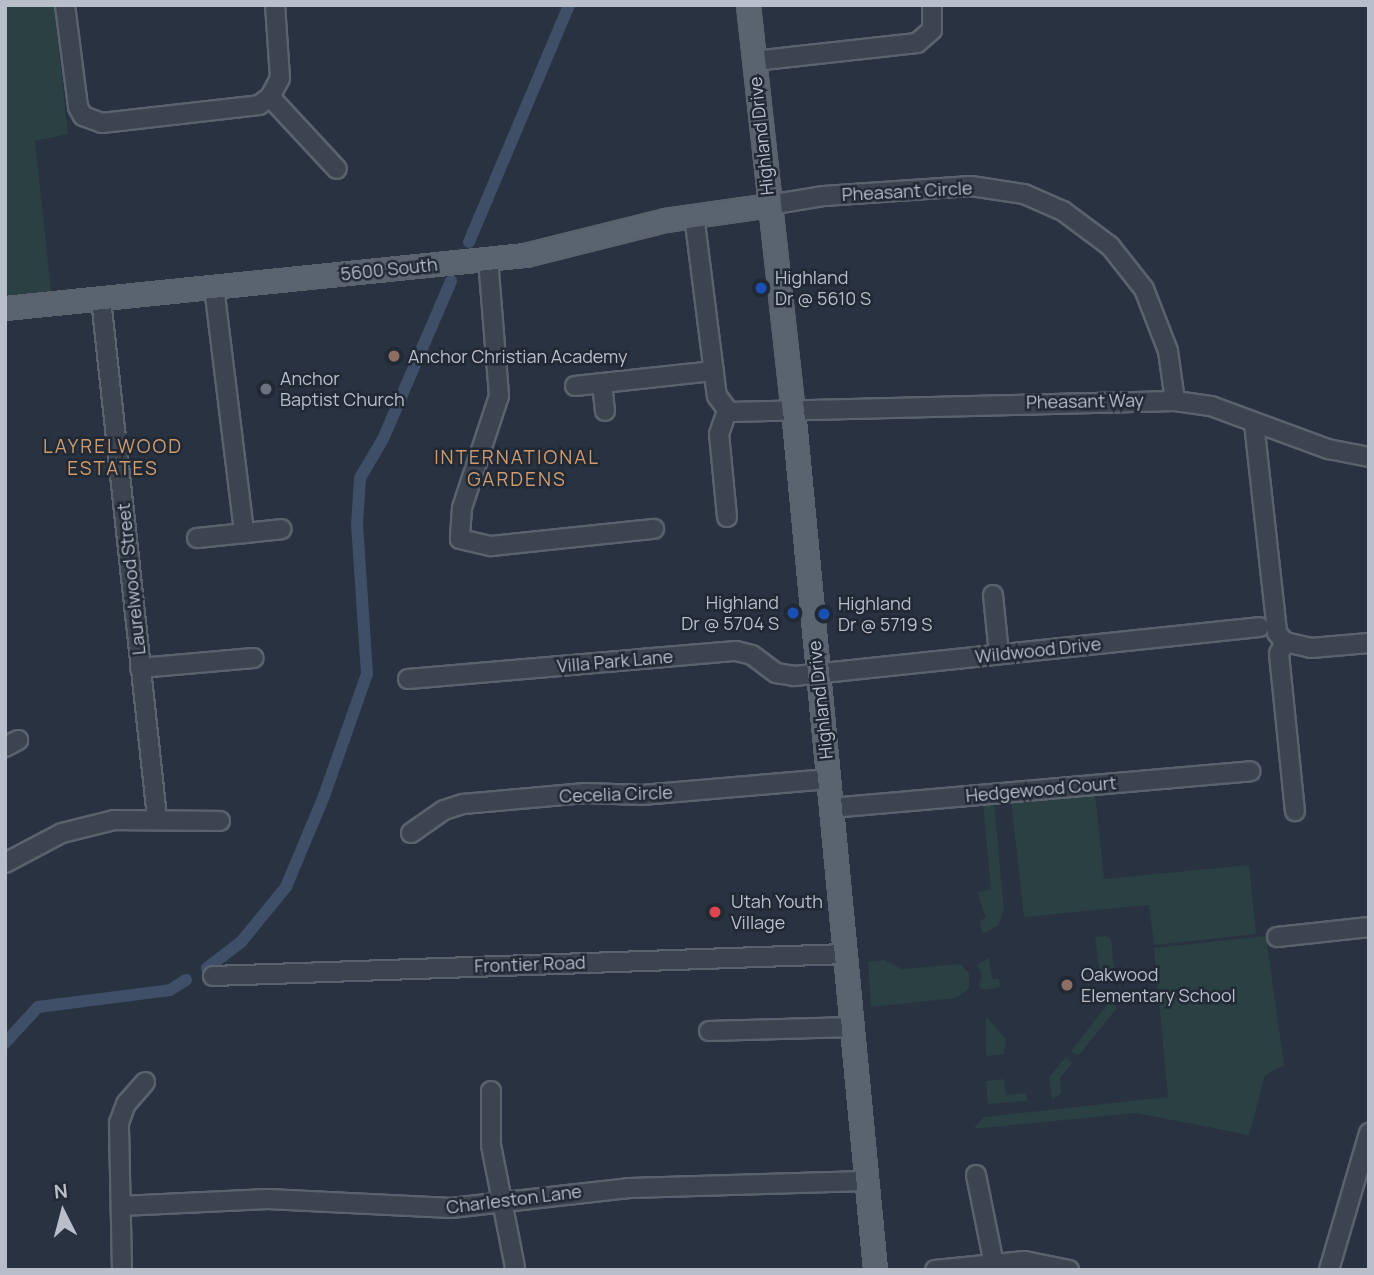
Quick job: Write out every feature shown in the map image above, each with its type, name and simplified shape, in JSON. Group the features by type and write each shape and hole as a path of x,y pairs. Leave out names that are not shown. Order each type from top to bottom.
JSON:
{"main road":[{"name":"Highland Drive","path":"748,5 793,410 875,1270"},
{"name":"5600 South","path":"5,308 558,250 694,215 769,205"}],"street":[{"path":"65,5 74,92 83,116 92,121 247,109 270,97 281,68 275,5"},
{"path":"754,61 917,43 932,30 932,5"},
{"path":"270,97 337,169"},
{"name":"Pheasant Circle","path":"769,205 824,196 971,186 1024,194 1063,211 1110,246 1144,289 1168,351 1175,401"},
{"path":"694,215 718,399 727,411 719,434 727,517"},
{"path":"488,259 499,396 462,508 460,539 491,546 654,529"},
{"path":"214,287 244,533"},
{"name":"Laurelwood Street","path":"101,299 156,817"},
{"path":"575,386 714,371"},
{"path":"602,383 605,411"},
{"name":"Pheasant Way","path":"727,411 1175,401 1211,407 1328,449 1369,457"},
{"path":"1254,423 1273,624 1285,642 1311,648 1369,643"},
{"path":"197,538 282,528"},
{"path":"993,596 999,654"},
{"name":"Wildwood Drive","path":"816,673 1259,627"},
{"path":"1285,642 1279,654 1295,811"},
{"name":"Villa Park Lane","path":"408,680 736,651 752,655 781,675 816,673"},
{"path":"140,668 254,658"},
{"name":"Hedgewood Court","path":"831,808 1250,771"},
{"name":"Cecelia Circle","path":"411,833 444,810 463,804 586,793 642,795 828,779"},
{"path":"5,863 39,842 84,826 156,817 220,821"},
{"path":"1277,937 1369,927"},
{"name":"Frontier Road","path":"213,976 846,954"},
{"path":"709,1031 852,1027"},
{"path":"122,1270 119,1123 129,1098 145,1082"},
{"path":"491,1091 490,1133 515,1267"},
{"path":"1329,1270 1369,1133"},
{"path":"976,1175 994,1264"},
{"name":"Charleston Lane","path":"121,1206 268,1199 435,1209 630,1188 865,1181"},
{"path":"935,1270 1034,1262 1069,1270"}],"green space":[{"path":"5,5 54,5 68,134 35,141 51,291 5,296"},
{"path":"1095,794 1104,879 1249,865 1256,934 1154,945 1149,905 1024,917 1011,801"},
{"path":"994,803 1004,910 998,926 982,934 980,920 986,918 977,892 991,890 983,804"},
{"path":"1106,936 1111,939 1114,969 1111,975 1100,976 1095,937"},
{"path":"1266,936 1284,1065 1265,1075 1249,1135 1136,1113 973,1129 984,1117 1168,1097 1154,948"},
{"path":"989,958 992,979 999,979 1000,987 984,990 979,987 982,975 977,965"},
{"path":"884,960 902,969 960,964 969,973 969,989 956,998 871,1007 868,962"},
{"path":"1114,996 1116,1009 1080,1054 1075,1054 1071,1051"},
{"path":"986,1016 1006,1039 1004,1054 986,1056"},
{"path":"1066,1057 1072,1063 1060,1078 1061,1094 1052,1099 1049,1077"},
{"path":"1004,1079 1006,1095 1026,1093 1027,1101 988,1104 986,1081"}],"waterway":[{"path":"469,242 569,5"},
{"path":"207,968 241,942 286,887 324,796 367,674 357,525 360,478 383,439 451,281"},
{"path":"5,1043 38,1007 170,990 186,980"}],"place":[{"name":"Highland Dr @ 5610 S","path":"761,288"},
{"name":"Anchor Christian Academy","path":"394,356"},
{"name":"Anchor Baptist Church","path":"266,389"},
{"name":"Highland Dr @ 5704 S","path":"793,613"},
{"name":"Highland Dr @ 5719 S","path":"824,614"},
{"name":"Utah Youth Village","path":"715,912"},
{"name":"Oakwood Elementary School","path":"1067,985"}],"district":[{"name":"LAYRELWOOD ESTATES","path":"113,458"},
{"name":"INTERNATIONAL GARDENS","path":"517,469"}]}
